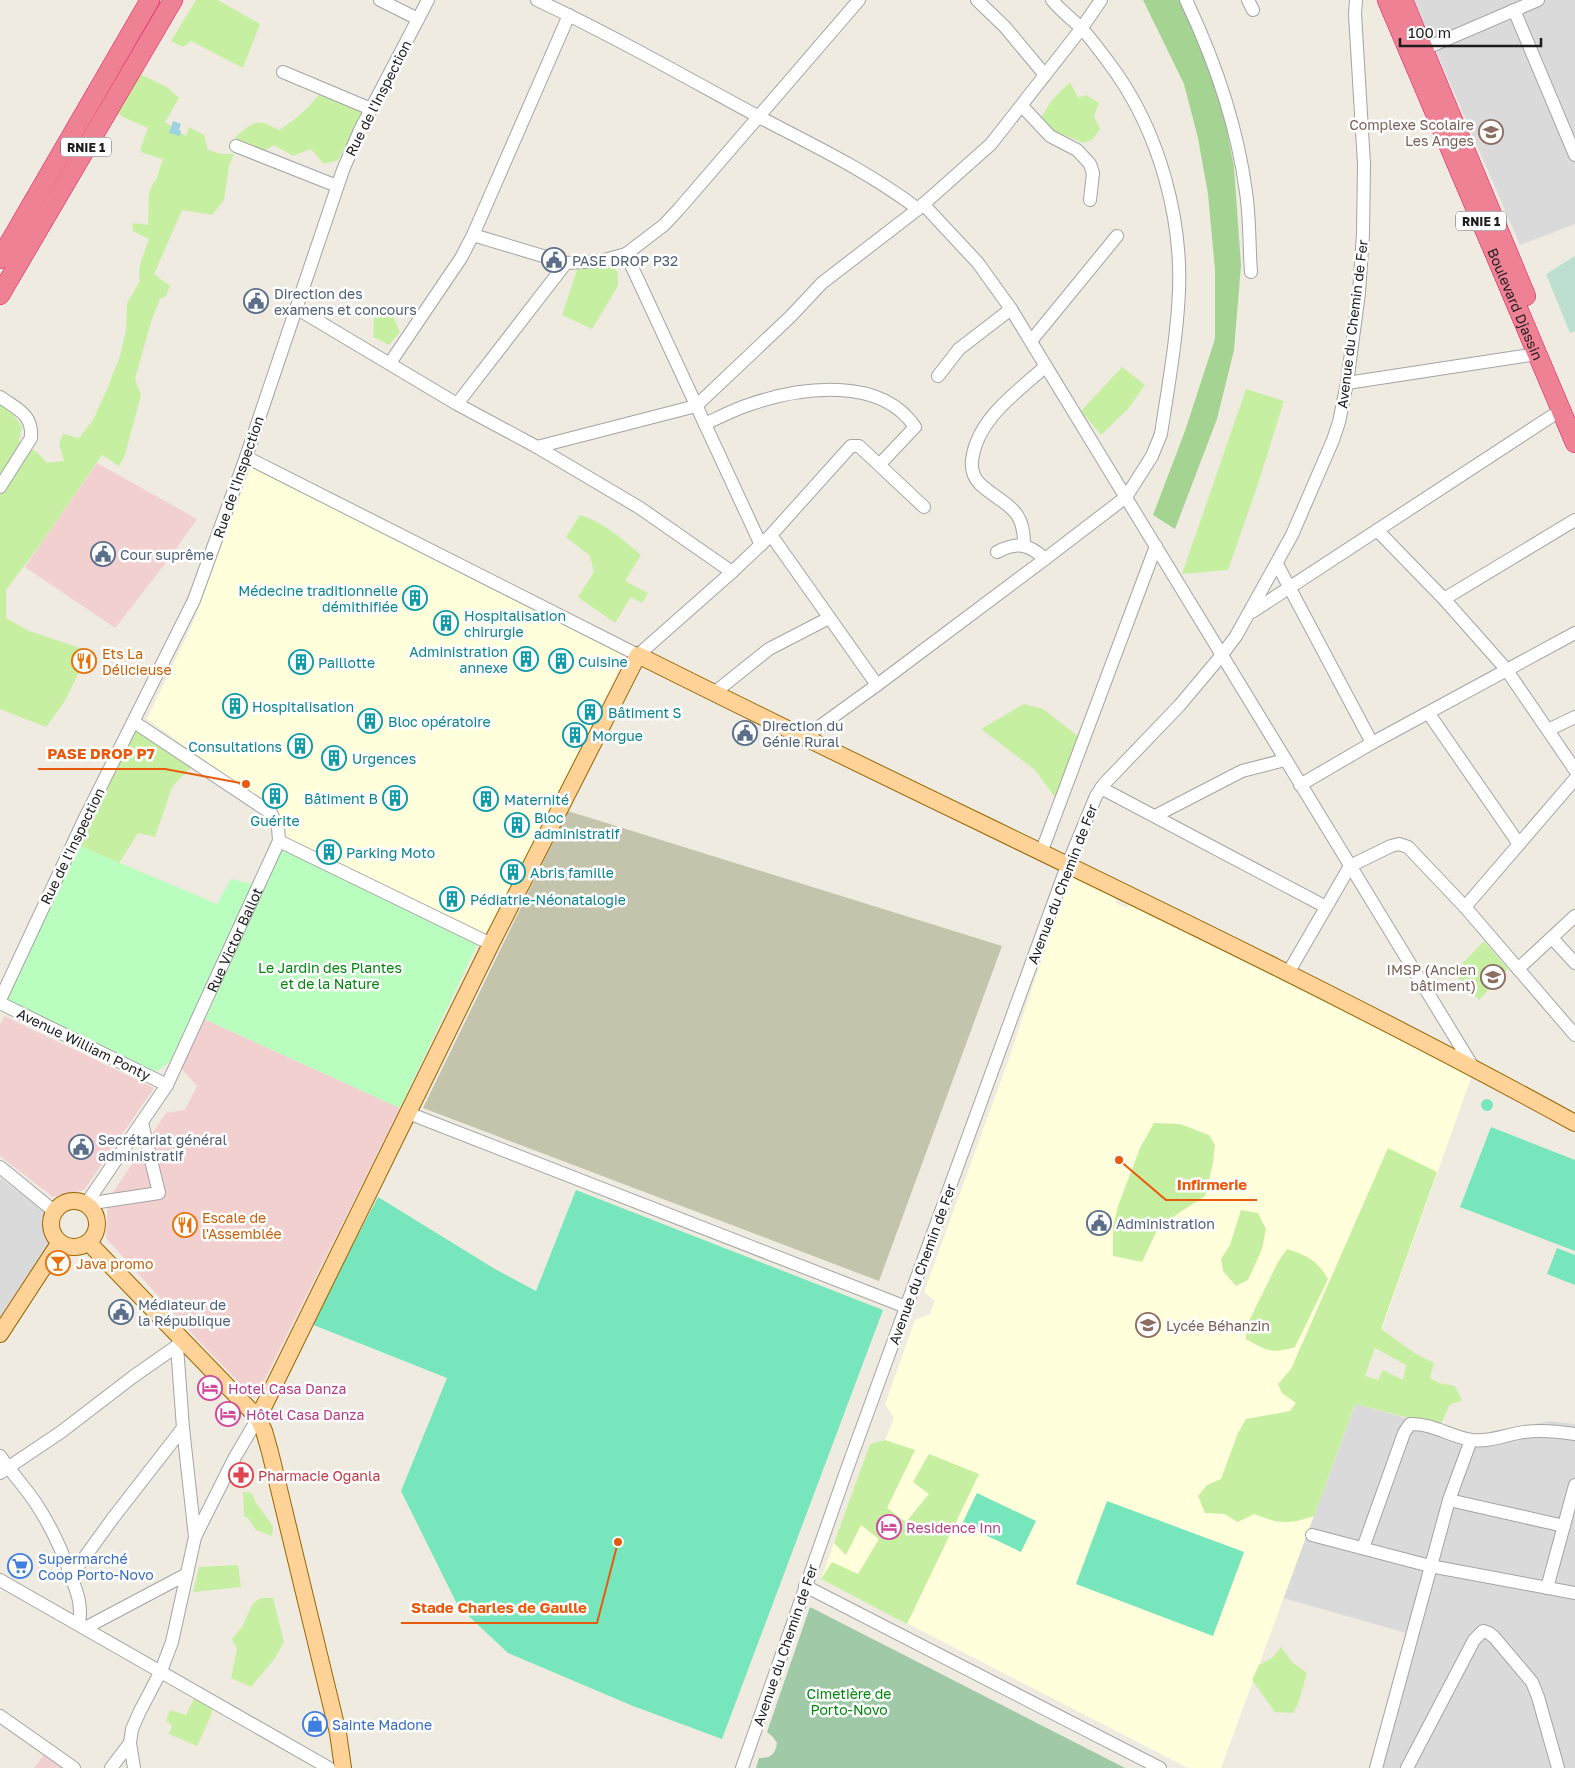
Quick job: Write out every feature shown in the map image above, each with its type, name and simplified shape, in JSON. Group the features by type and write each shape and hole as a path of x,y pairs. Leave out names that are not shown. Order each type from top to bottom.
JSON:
{"highway":[{"name":"RNIE 1","path":"0,259 150,0"},
{"name":"RNIE 1","path":"0,294 172,0"},
{"name":"Boulevard Djassin","path":"1387,0 1537,354 1568,410"},
{"name":"Boulevard Djassin","path":"1403,0 1568,410 1575,443"}],"main road":[{"path":"258,1418 491,944 638,655 1288,973 1473,1067 1575,1123"},
{"path":"71,1201 79,1201 86,1204 94,1212 97,1222 95,1234 88,1242 74,1247 66,1246 56,1237 52,1228 52,1218 60,1206 71,1201"},
{"path":"0,1334 60,1242"},
{"path":"88,1242 179,1341 258,1418 270,1452 336,1723 342,1768"}],"street":[{"path":"380,0 418,19"},
{"name":"Rue de l'Inspection","path":"0,1001 84,820 194,600 246,457 337,186 351,150 428,0"},
{"path":"537,0 688,77 842,160 921,206 978,263 1011,309 1473,1067"},
{"path":"473,235 566,263 601,261 626,254 664,225 760,117 859,0"},
{"path":"977,0 1005,27 1045,75"},
{"path":"805,736 1045,560 1126,497 1152,456 1161,434 1179,291 1176,228 1161,165 1150,136 1118,76 1101,51 1052,0"},
{"path":"537,448 696,406 790,318 822,284 921,206 991,144 1081,29 1101,0"},
{"path":"1186,0 1216,69 1228,106 1241,158 1247,194 1251,272"},
{"name":"Avenue du Chemin de Fer","path":"742,1768 805,1586 906,1307 1067,866 1096,796 1101,788 1179,706 1222,656 1250,613 1277,564 1304,509 1333,440 1339,422 1347,383 1359,292 1364,205 1364,164 1355,14 1356,0"},
{"path":"1424,49 1538,0"},
{"path":"1514,10 1575,155"},
{"path":"390,363 461,258 473,235 569,15"},
{"path":"284,72 371,109"},
{"path":"1022,106 1050,136 1076,150 1090,164 1093,173 1090,200"},
{"path":"236,146 337,186"},
{"path":"1031,342 1117,236"},
{"path":"626,254 761,545"},
{"path":"457,404 566,263"},
{"path":"296,308 457,404 640,508 732,572"},
{"path":"938,376 960,349 1011,309"},
{"path":"1347,383 1537,354"},
{"path":"1024,546 1024,531 1019,517 1007,503 980,484 974,477 971,468 973,452 978,438 996,412 1046,366"},
{"path":"705,424 750,404 777,396 833,390 851,390 871,394 898,407 915,427 880,464"},
{"path":"0,397 25,415 30,422 32,430 31,438 0,487"},
{"path":"1250,613 1377,530 1568,410"},
{"path":"246,457 638,655 772,535 851,446 859,446 924,507"},
{"path":"1444,599 1575,520"},
{"path":"1377,530 1444,599 1506,669 1575,770"},
{"path":"772,535 876,685"},
{"path":"997,552 1010,546 1024,546 1037,552 1045,560"},
{"path":"1041,853 1156,546"},
{"path":"1277,564 1372,743"},
{"path":"714,693 769,649 830,618"},
{"path":"1300,786 1372,743 1429,714 1506,669 1575,633"},
{"path":"1429,714 1519,844"},
{"path":"1548,730 1575,717"},
{"path":"134,722 271,813 278,827 280,841 491,944"},
{"path":"1155,816 1242,770 1285,760"},
{"path":"1465,907 1575,779"},
{"path":"1101,788 1326,907"},
{"name":"Rue Victor Ballot","path":"86,1204 167,1085 280,841"},
{"path":"1288,973 1350,866 1399,844 1408,847 1465,907 1575,1035"},
{"path":"1518,969 1575,916"},
{"path":"1552,938 1575,963"},
{"name":"Avenue William Ponty","path":"0,1001 167,1085"},
{"path":"408,1113 906,1307"},
{"path":"86,1204 159,1193 142,1123"},
{"path":"0,1167 55,1212"},
{"path":"179,1341 183,1428 195,1537"},
{"path":"4,1471 179,1341"},
{"path":"134,1768 130,1743 132,1729 161,1671 176,1629 195,1537 235,1457 258,1418"},
{"path":"1363,1548 1404,1433 1410,1424 1420,1423 1471,1440 1494,1439 1530,1431 1546,1430 1575,1434"},
{"path":"71,1576 113,1518 183,1428"},
{"path":"1376,1768 1449,1500 1471,1440"},
{"path":"0,1456 4,1471 34,1501 52,1529 79,1599 82,1626"},
{"path":"1547,1588 1564,1526 1572,1509 1575,1485"},
{"path":"1449,1500 1564,1526"},
{"path":"1312,1535 1430,1566 1575,1593"},
{"path":"82,1626 187,1574"},
{"path":"0,1580 329,1768"},
{"path":"805,1586 1160,1768"},
{"path":"1407,1768 1474,1640 1483,1631 1494,1637 1532,1682 1558,1768"},
{"path":"0,1716 74,1768"},
{"path":"111,1768 130,1743"}],"shaded area":[{"path":"1414,0 1575,0 1575,224 1520,245"},
{"path":"1575,256 1575,331 1570,333 1546,274"},
{"path":"97,463 197,519 115,628 25,567"},
{"path":"251,466 627,653 487,939 287,838 284,824 276,811 147,719 193,623"},
{"path":"568,811 1002,946 879,1281 423,1108"},
{"name":"Lycée Béhanzin","path":"1071,876 1116,898 1116,903 1127,908 1130,904 1270,971 1472,1075 1355,1404 1221,1768 1188,1768 821,1579 870,1444 885,1440 894,1418 885,1404 915,1320 930,1314 935,1301 924,1292 1011,1053"},
{"path":"4,1016 154,1088 84,1190 53,1197 0,1156 0,1025"},
{"path":"202,1018 400,1108 255,1399 195,1337 106,1238 108,1200 166,1113 185,1110 197,1086 180,1067"},
{"path":"0,1178 47,1213 50,1247 0,1323"},
{"path":"1355,1404 1466,1433 1487,1435 1550,1421 1575,1424 1575,1768 1381,1768 1417,1636 1283,1598"},
{"path":"45,1753 65,1768 34,1768"}],"green space":[{"path":"196,0 218,0 260,24 243,68 191,41 183,47 171,41"},
{"path":"1143,0 1185,0 1220,94 1234,167 1241,265 1234,350 1217,419 1175,529 1153,515 1185,431 1215,339 1215,270 1208,194 1198,138 1184,84"},
{"path":"138,73 167,87 179,98 165,122 186,136 189,127 204,135 208,150 221,154 234,154 229,166 224,200 212,215 182,210 154,274 170,286 166,296 160,299 151,322 135,379 141,395 125,455 119,466 102,455 40,545 6,590 6,618 29,631 83,649 81,668 65,701 46,727 0,709 0,403 14,415 22,427 19,440 38,453 47,463 64,461 59,444 63,434 79,438 93,420 108,387 120,356 126,330 127,303 140,281 140,265 149,239 133,231 132,223 148,225 149,194 163,159 143,153 140,150 148,128 123,117 113,109"},
{"path":"1070,82 1078,98 1086,95 1099,103 1094,116 1100,129 1093,139 1084,143 1054,131 1040,119 1052,100"},
{"path":"323,90 362,106 363,116 338,160 324,164 311,149 293,156 274,145 259,155 236,146 236,136 252,124 261,123 279,130 303,112"},
{"path":"611,262 618,273 618,286 592,329 562,315 578,267"},
{"path":"384,303 391,312 400,332 389,345 373,337 374,318"},
{"path":"1122,367 1145,385 1128,409 1101,435 1081,411"},
{"path":"1246,389 1284,401 1258,484 1228,570 1182,574"},
{"path":"580,515 605,527 641,555 625,581 648,593 642,603 631,597 615,623 578,597 594,572 590,556 566,537"},
{"path":"1024,704 1043,709 1083,740 1060,804 1035,770 981,729"},
{"path":"134,722 200,765 188,770 172,787 155,837 138,833 119,863 73,843"},
{"name":"Le Jardin des Plantes et de la Nature","path":"73,843 217,904 231,879 258,885 183,1051 156,1072 0,1003"},
{"name":"Le Jardin des Plantes et de la Nature","path":"281,849 478,943 400,1108 202,1018"},
{"path":"1484,941 1508,969 1479,1000 1453,973"},
{"path":"1489,1099 1492,1100 1492,1110 1485,1111 1482,1110 1481,1103 1482,1100"},
{"path":"1154,1123 1180,1124 1209,1135 1215,1145 1213,1163 1205,1196 1159,1226 1142,1262 1113,1256 1113,1228 1118,1206 1140,1148"},
{"path":"1491,1127 1575,1160 1575,1251 1460,1207"},
{"path":"1388,1148 1437,1172 1381,1329 1416,1354 1434,1363 1430,1378 1439,1383 1455,1386 1462,1401 1450,1404 1440,1426 1355,1404 1314,1516 1297,1521 1284,1522 1254,1514 1238,1522 1224,1514 1205,1513 1198,1496 1207,1485 1221,1479 1238,1433 1246,1419 1290,1411 1296,1403 1282,1393 1278,1384 1291,1369","holes":["1375,1348 1406,1365 1403,1380 1383,1370 1378,1380 1365,1376"]},
{"path":"576,1190 883,1310 722,1739 633,1706 508,1653 458,1606 401,1491 447,1378 311,1324 378,1197 495,1269 536,1291"},
{"path":"1241,1210 1258,1213 1266,1229 1262,1249 1248,1280 1236,1286 1223,1271 1221,1259 1230,1245"},
{"path":"1557,1248 1575,1255 1575,1285 1547,1274"},
{"path":"1287,1249 1316,1263 1328,1279 1295,1347 1274,1351 1246,1339 1246,1327 1278,1262"},
{"path":"885,1440 915,1450 887,1508 906,1522 929,1494 913,1482 929,1454 979,1474 907,1624 821,1579 832,1562 858,1574 879,1539 861,1525 846,1555 834,1543 870,1444"},
{"path":"243,1492 252,1493 256,1503 273,1526 272,1536 256,1530 248,1518 244,1516"},
{"path":"977,1493 1036,1521 1021,1552 962,1524"},
{"path":"1107,1501 1244,1552 1213,1636 1076,1584"},
{"path":"238,1565 241,1587 193,1592 199,1567"},
{"path":"261,1598 273,1598 284,1642 275,1658 251,1687 231,1678 237,1649 232,1639 242,1627 253,1603"},
{"name":"Cimetière de Porto-Novo","path":"810,1607 1125,1768 756,1768 759,1758 767,1757 774,1753 777,1743 767,1732"},
{"path":"1281,1647 1293,1663 1307,1673 1298,1704 1293,1713 1275,1712 1252,1680 1259,1665 1272,1658"},
{"path":"196,1694 213,1704 211,1716 197,1746 169,1734 172,1725 166,1721 170,1710 186,1715"}],"water":[{"path":"173,121 181,124 180,136 169,133"}],"place":[{"name":"Complexe Scolaire Les Anges","path":"1491,132"},
{"name":"PASE DROP P32","path":"554,260"},
{"name":"Direction des examens et concours","path":"256,301"},
{"name":"Cour suprême","path":"103,554"},
{"name":"Médecine traditionnelle démithifiée","path":"415,598"},
{"name":"Hospitalisation chirurgie","path":"446,623"},
{"name":"Administration annexe","path":"526,659"},
{"name":"Ets La Délicieuse","path":"84,661"},
{"name":"Cuisine","path":"561,661"},
{"name":"Paillotte","path":"301,662"},
{"name":"Hospitalisation","path":"235,706"},
{"name":"Bâtiment S","path":"590,712"},
{"name":"Bloc opératoire","path":"370,721"},
{"name":"Direction du Génie Rural","path":"745,733"},
{"name":"Morgue","path":"575,735"},
{"name":"Consultations","path":"300,746"},
{"name":"Urgences","path":"334,758"},
{"name":"PASE DROP P7","path":"246,784"},
{"name":"Guérite","path":"275,796"},
{"name":"Bâtiment B","path":"395,798"},
{"name":"Maternité","path":"486,799"},
{"name":"Bloc administratif","path":"517,825"},
{"name":"Parking Moto","path":"329,852"},
{"name":"Abris famille","path":"513,872"},
{"name":"Pédiatrie-Néonatalogie","path":"452,899"},
{"name":"IMSP (Ancien bâtiment)","path":"1493,977"},
{"name":"Secrétariat général administratif","path":"81,1147"},
{"name":"Infirmerie","path":"1119,1160"},
{"name":"Administration","path":"1099,1223"},
{"name":"Escale de l'Assemblée","path":"185,1225"},
{"name":"Java promo","path":"58,1263"},
{"name":"Médiateur de la République","path":"121,1312"},
{"name":"Lycée Béhanzin","path":"1148,1325"},
{"name":"Hotel Casa Danza","path":"210,1388"},
{"name":"Hôtel Casa Danza","path":"228,1414"},
{"name":"Pharmacie Oganla","path":"241,1475"},
{"name":"Residence Inn","path":"889,1527"},
{"name":"Stade Charles de Gaulle","path":"618,1542"},
{"name":"Supermarché Coop Porto-Novo","path":"20,1566"},
{"name":"Sainte Madone","path":"315,1724"}]}
